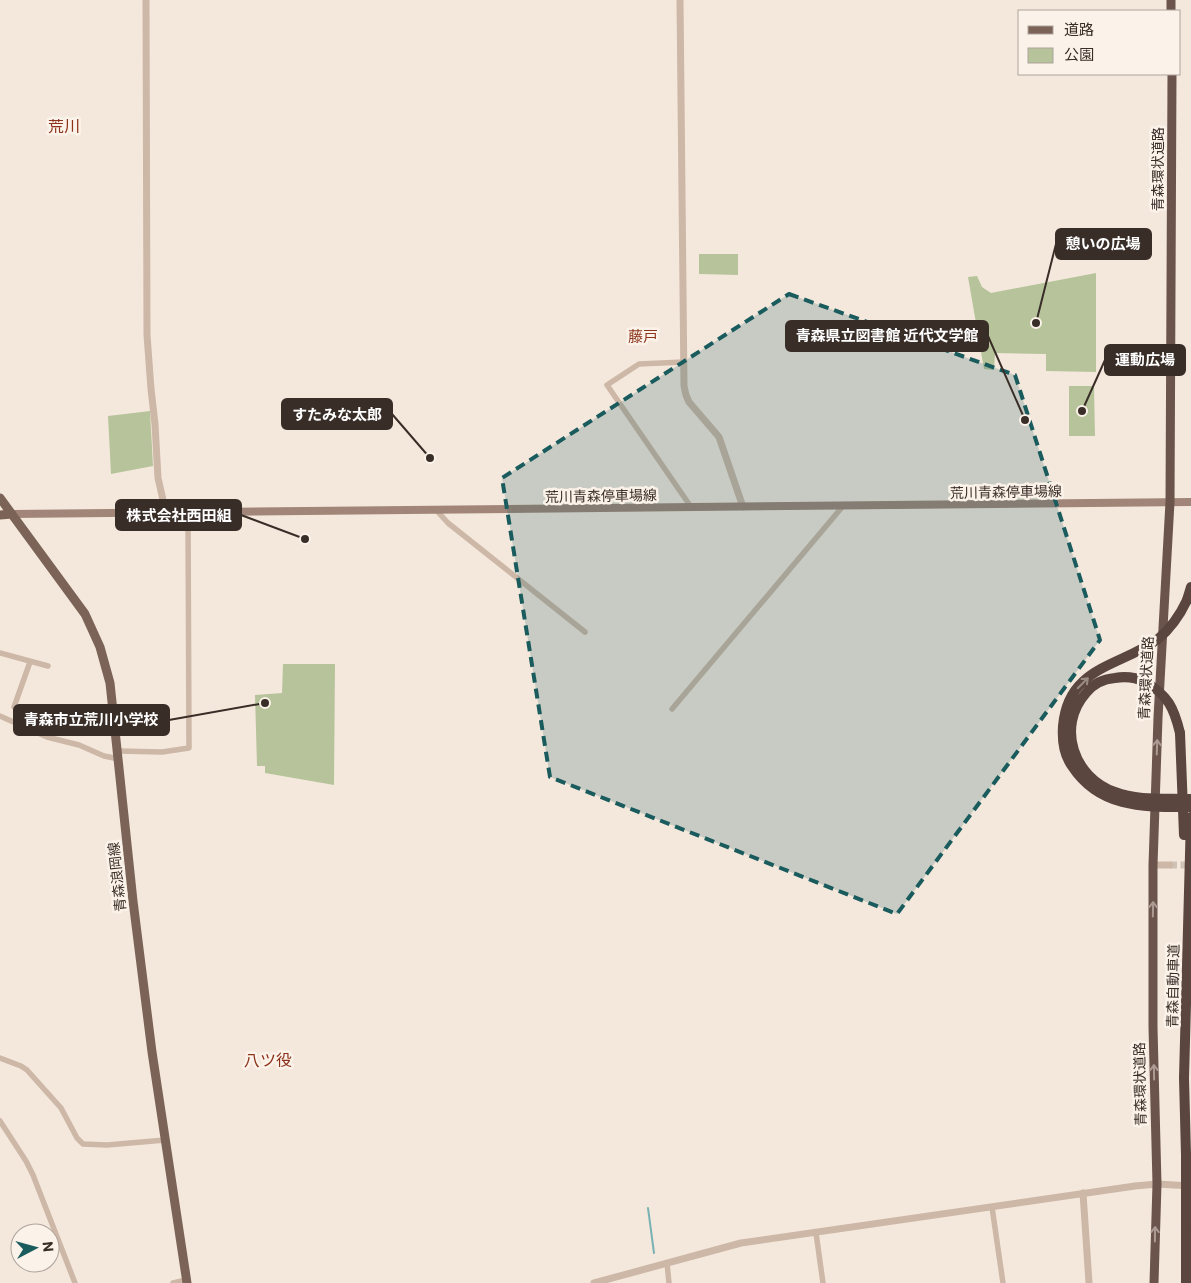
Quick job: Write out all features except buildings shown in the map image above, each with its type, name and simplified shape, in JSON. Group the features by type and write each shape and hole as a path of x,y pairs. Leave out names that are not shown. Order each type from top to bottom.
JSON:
{"highway":[{"name":"青森環状道路","path":"1154,1283 1156,1184 1153,1027 1154,865 1158,718 1170,502 1172,75"},
{"path":"1191,586 1187,600 1175,622 1158,638 1146,647 1109,664 1085,680 1075,691 1068,705 1062,734 1064,748 1070,763 1084,782 1102,795 1129,804 1191,807"},
{"path":"1187,961 1184,828 1180,733 1176,717 1164,695 1139,679 1126,676 1110,678 1098,682 1088,690 1079,700 1070,726 1071,741 1075,755 1090,777 1100,786 1127,796 1191,799"},
{"name":"青森自動車道","path":"1186,1283 1184,1078 1191,817"},
{"name":"青森自動車道","path":"1186,1156 1191,1120"}],"main road":[{"name":"青森浪岡線","path":"0,498 75,600 93,630 105,661 110,683 133,901 186,1281"},
{"name":"荒川青森停車場線","path":"12,514 1191,502"},
{"path":"0,515 12,514"}],"street":[{"path":"146,0 147,335 158,478 166,513"},
{"path":"680,0 686,395 698,414 719,437 743,507"},
{"path":"684,362 639,364 607,385 691,507"},
{"path":"672,709 843,506"},
{"path":"436,510 448,523 585,632"},
{"path":"0,716 47,737 79,745 104,756 189,748 188,513"},
{"path":"0,653 48,666"},
{"path":"14,707 30,662"},
{"path":"1154,865 1170,865"},
{"path":"0,1058 27,1070 61,1108 77,1138 83,1144 107,1145 165,1140"},
{"path":"0,1121 26,1161 75,1283"},
{"path":"594,1283 741,1243 1083,1193 1156,1184 1191,1186"},
{"path":"1083,1193 1089,1283"},
{"path":"992,1206 1003,1283"},
{"path":"816,1232 823,1283"},
{"path":"666,1263 669,1283"},
{"path":"173,1283 186,1281"}],"highlighted area":[{"path":"789,294 1015,375 1100,640 897,914 550,777 502,478"}],"green space":[{"path":"699,254 738,254 738,275 699,274"},
{"path":"1096,273 1096,372 1046,371 1046,354 995,353 994,370 984,369 968,277 977,276 982,287 991,293"},
{"path":"1069,386 1094,386 1095,436 1069,436"},
{"path":"150,411 153,466 111,474 108,416"},
{"path":"283,664 335,664 334,785 265,773 265,766 257,766 255,695 282,693"}],"waterway":[{"path":"648,1208 654,1253"}],"tunnel":[{"path":"1170,865 1191,865"}],"place":[{"name":"憩いの広場","path":"1036,323"},
{"name":"運動広場","path":"1082,411"},
{"name":"青森県立図書館 近代文学館","path":"1025,420"},
{"name":"すたみな太郎","path":"430,458"},
{"name":"株式会社西田組","path":"305,539"},
{"name":"青森市立荒川小学校","path":"265,703"}],"district":[{"name":"荒川","path":"64,126"},
{"name":"藤戸","path":"643,337"},
{"name":"八ツ役","path":"268,1060"}]}
